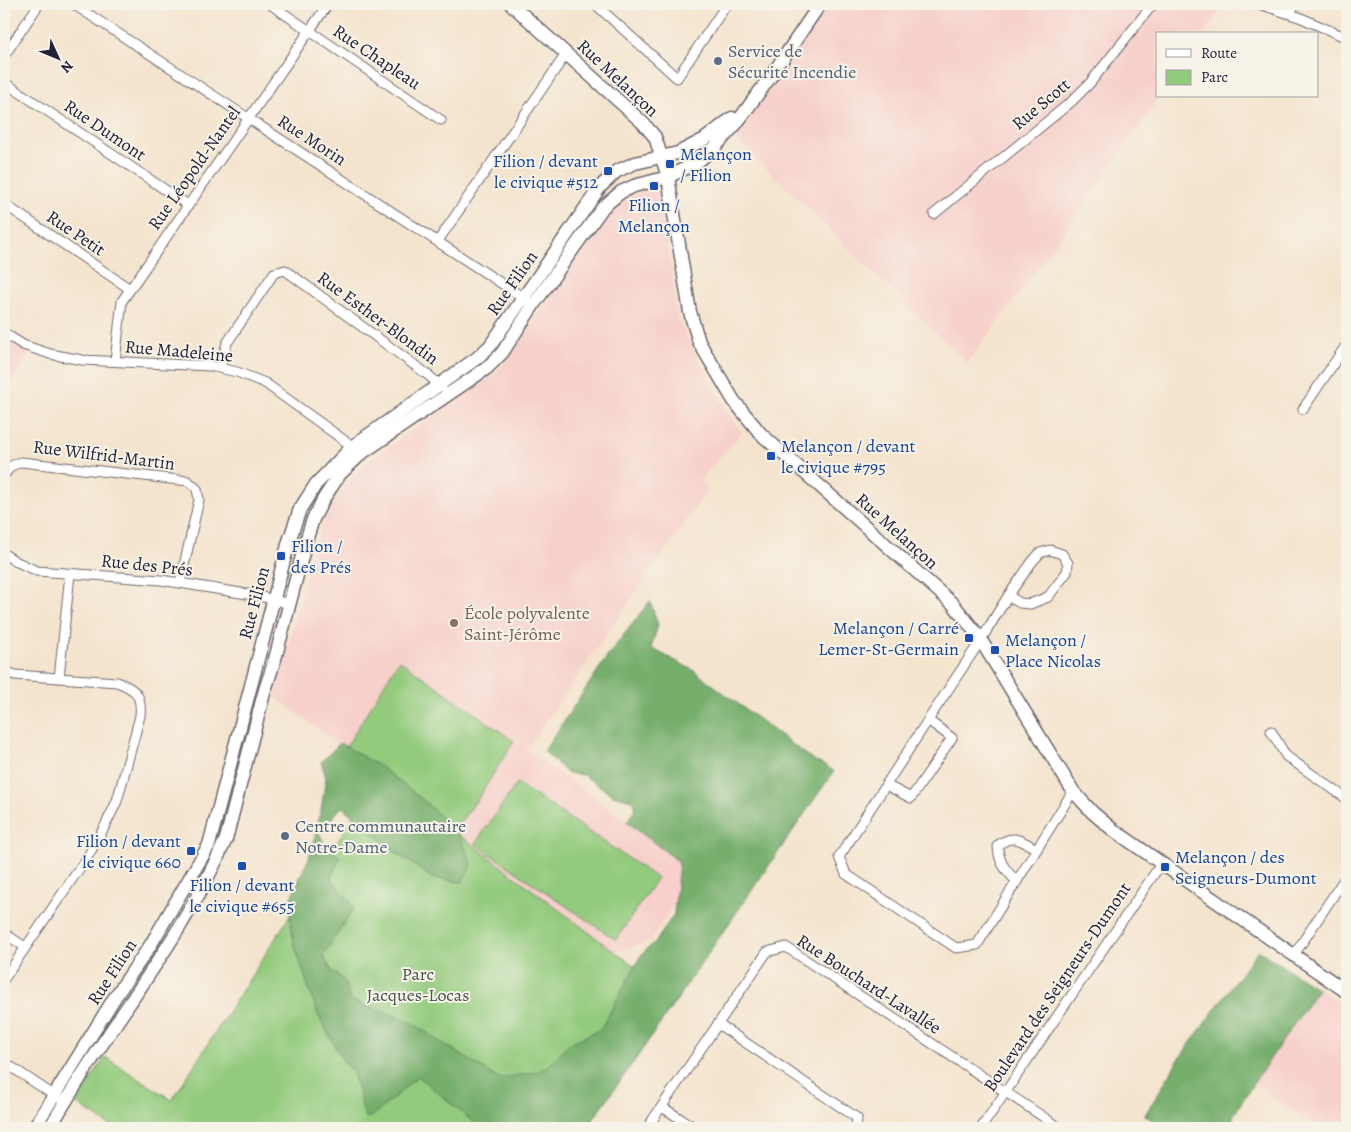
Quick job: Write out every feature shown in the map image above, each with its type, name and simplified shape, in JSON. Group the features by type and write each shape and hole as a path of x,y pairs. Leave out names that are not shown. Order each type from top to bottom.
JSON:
{"street":[{"path":"4,56 39,4"},
{"name":"Rue Morin","path":"73,4 529,301"},
{"name":"Rue Chapleau","path":"270,4 441,120"},
{"name":"Rue Léopold-Nantel","path":"115,362 122,301 328,4"},
{"name":"Rue Melançon","path":"511,4 643,123 654,137 668,178 690,312 699,342 734,401 761,434 953,604 981,640 1073,791 1092,812 1112,829 1161,864 1347,992"},
{"path":"595,4 606,7 676,78 727,4"},
{"name":"Rue Filion","path":"50,1128 59,1099 115,998 150,946 208,845 289,541 300,511 316,484 357,449 477,358 490,346 529,301 603,207 627,189 668,178 696,163 714,148 736,124 820,4"},
{"name":"Rue Scott","path":"934,214 1071,102 1090,83 1153,4"},
{"path":"1259,4 1300,17 1347,38"},
{"path":"1289,14 1296,4"},
{"path":"438,241 566,54"},
{"name":"Rue Dumont","path":"4,82 188,205"},
{"name":"Rue Filion","path":"34,1128 59,1099 162,956 197,898 221,850 226,839 264,693 313,519 324,498 357,449 449,394 487,368 502,353 529,301 600,187 617,171 635,163 678,154 705,139 753,100"},
{"name":"Rue Petit","path":"4,204 130,289"},
{"name":"Rue Esther-Blondin","path":"220,368 227,343 274,273 285,270 428,375 449,394"},
{"name":"Rue Madeleine","path":"4,333 23,345 50,354 82,360 210,366 237,372 265,383 357,449"},
{"path":"1303,409 1347,344"},
{"name":"Rue Wilfrid-Martin","path":"4,474 11,466 21,462 188,481 197,490 199,500 180,583"},
{"path":"300,511 313,519"},
{"path":"1008,596 1020,603 1030,604 1048,597 1068,572 1068,562 1062,554 1050,550 1040,554 1008,596 839,857 846,874 956,948 977,945 1073,791"},
{"name":"Rue des Prés","path":"4,554 37,571 162,580 290,604"},
{"path":"59,678 70,574"},
{"path":"4,671 15,675 117,682 130,687 138,695 141,707 117,801 106,826 88,856 4,979"},
{"path":"886,785 911,798 952,738 928,720"},
{"path":"1271,731 1286,756 1347,799"},
{"path":"1016,882 1004,869 998,856 998,845 1006,839 1019,840 1037,849"},
{"path":"208,845 221,850"},
{"name":"Boulevard des Seigneurs-Dumont","path":"980,1128 1161,864"},
{"path":"1294,955 1347,875"},
{"path":"4,933 25,946"},
{"name":"Rue Bouchard-Lavallée","path":"647,1128 767,952 786,947 1060,1128"},
{"path":"718,1024 857,1118 856,1128"},
{"path":"4,1062 59,1099"},
{"path":"662,1106 695,1128"}],"shaded area":[{"path":"828,4 1225,4 1205,32 1156,32 1156,98 1159,98 1049,253 967,363 735,138"},
{"name":"École polyvalente Saint-Jérôme","path":"652,189 660,192 679,321 720,400 742,433 700,480 708,489 526,750 684,860 673,905 651,941 615,952 274,696 325,513 347,481 371,459 493,375 506,362 617,205 638,193"},
{"path":"4,338 29,354 4,394"},
{"path":"1318,989 1347,1008 1347,1128 1319,1128 1253,1084"}],"green space":[{"path":"650,601 658,625 651,648 693,670 812,759 834,771 587,1128 478,1128 478,1126 418,1076 372,1117 365,1117 353,1072 343,1061 318,1015 294,944 288,904 309,858 321,811 326,777 321,762 340,743 382,768 422,799 459,834 472,864 462,882 432,878 401,856 342,807 319,832 325,846 340,857 331,878 354,908 323,956 332,971 344,980 350,1000 407,1020 499,1079 540,1071 552,1062 568,1044 601,1029 641,955 657,940 674,914 679,862 627,822 635,809 635,801 613,795 583,775 567,773 544,751 609,654"},
{"path":"399,660 514,741 477,800 455,829 346,747"},
{"name":"Parc Jacques-Locas","path":"380,775 615,952 679,997 586,1128 113,1128 76,1103 105,1057 172,1100"},
{"path":"517,783 657,878 616,940 475,844"},
{"path":"1258,950 1318,989 1233,1116 1233,1128 1161,1128 1145,1115 1181,1056"}],"place":[{"name":"Service de Sécurité Incendie","path":"718,61"},
{"name":"Melançon / Filion","path":"670,164"},
{"name":"Filion / devant le civique #512","path":"608,171"},
{"name":"Filion / Melançon","path":"654,186"},
{"name":"Melançon / devant le civique #795","path":"771,456"},
{"name":"Filion / des Prés","path":"281,556"},
{"name":"École polyvalente Saint-Jérôme","path":"454,623"},
{"name":"Melançon / Carré Lemer-St-Germain","path":"969,638"},
{"name":"Melançon / Place Nicolas","path":"995,650"},
{"name":"Centre communautaire Notre-Dame","path":"285,836"},
{"name":"Filion / devant le civique 660","path":"191,851"},
{"name":"Filion / devant le civique #655","path":"242,866"},
{"name":"Melançon / des Seigneurs-Dumont","path":"1165,867"}]}
